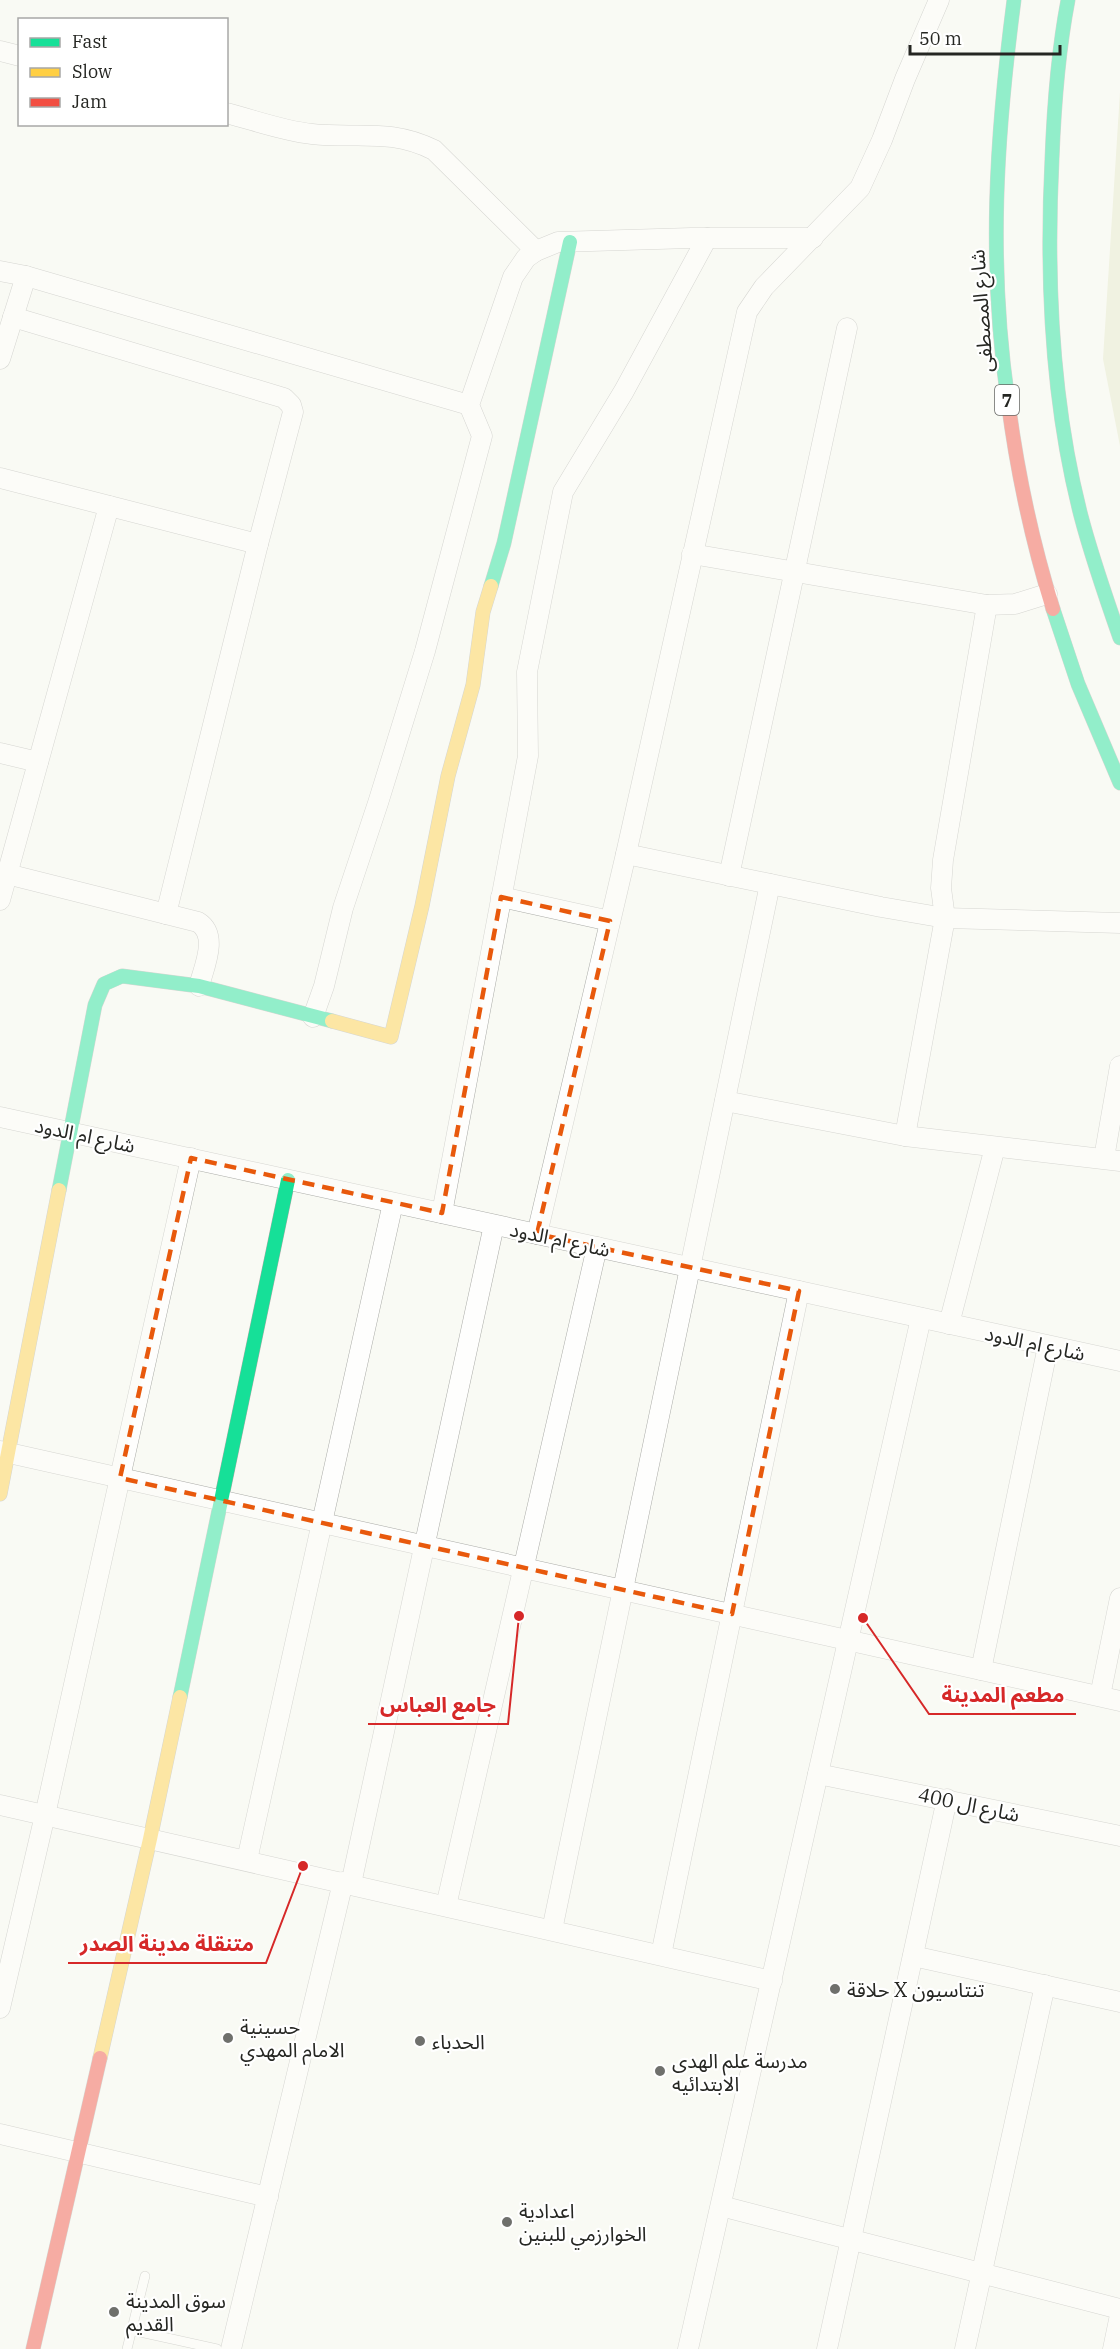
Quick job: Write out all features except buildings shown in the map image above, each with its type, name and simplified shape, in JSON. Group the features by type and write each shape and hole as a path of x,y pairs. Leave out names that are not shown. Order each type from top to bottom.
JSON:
{"main road":[{"name":"شارع المصطفى","path":"1014,0 1002,86 996,179 996,279 1011,435 1027,518 1065,652 1120,783"},
{"path":"1068,0 1050,178 1048,273 1053,357 1062,428 1077,504 1096,570 1120,638"},
{"path":"0,1494 4,1452 98,998 103,986 111,979 122,976 199,987 391,1037 422,906 448,776 473,685 483,612 504,543 570,242"},
{"path":"33,2349 150,1839 288,1180"}],"street":[{"path":"537,1234 626,854 747,312 764,287 860,188 939,0"},
{"path":"0,51 18,56"},
{"path":"228,113 308,134 332,136 383,134 404,137 422,144 434,150 536,251"},
{"path":"442,1213 528,756 527,672 563,492 624,390 707,238"},
{"path":"313,1017 324,986 343,908 425,651 482,436 469,405 513,277 526,258 536,251 547,245 570,242 813,238"},
{"path":"0,271 26,276 469,405"},
{"path":"0,359 26,276"},
{"path":"13,317 284,398 293,412 293,420 258,544 166,914"},
{"path":"729,876 847,328"},
{"path":"0,478 258,544"},
{"path":"0,900 109,506"},
{"path":"692,554 987,606 1015,604 1047,594"},
{"path":"905,1136 945,918 941,888 943,860 987,606"},
{"path":"0,753 38,762"},
{"path":"626,854 945,918 1120,923"},
{"path":"7,874 198,922 209,934 210,940 199,987"},
{"path":"552,1930 770,884"},
{"path":"501,897 610,921"},
{"path":"725,1101 905,1136 995,1148 1112,1159 1120,1066"},
{"name":"شارع ام الدود","path":"0,1116 1120,1361"},
{"path":"949,1324 995,1148"},
{"path":"0,2008 191,1158"},
{"path":"247,1860 393,1203"},
{"path":"231,2349 347,1883 494,1225"},
{"path":"446,1906 597,1247"},
{"path":"661,1955 799,1291"},
{"path":"688,2349 921,1318"},
{"path":"981,1670 1048,1346"},
{"path":"4,1452 1120,1701"},
{"path":"1100,1696 1120,1598"},
{"name":"شارع ال 400","path":"818,1774 1120,1836"},
{"path":"827,2349 947,1799"},
{"path":"0,1805 772,1981"},
{"path":"913,1956 1120,2002"},
{"path":"965,2349 1045,1985"},
{"path":"0,2134 268,2197"},
{"path":"721,2206 1120,2309"},
{"path":"1113,2349 1120,2315"}],"lane":[{"path":"127,2349 145,2276"},
{"path":"131,2330 217,2349"}],"highlighted area":[{"path":"501,897 610,921 537,1234 799,1291 732,1614 120,1478 191,1158 442,1213"}],"green space":[{"path":"1120,92 1120,446 1103,359"}],"traffic: fast":[{"path":"1008,401 1002,350 996,249 999,151 1014,0"},
{"path":"1068,0 1055,99 1050,204 1053,339 1063,428 1071,472 1090,547 1120,638"},
{"path":"491,586 504,543 570,242"},
{"path":"1053,609 1078,684 1120,783"},
{"path":"59,1190 95,1005 104,984 122,976 199,986 332,1021"},
{"path":"180,1697 288,1180"}],"traffic: slow":[{"path":"332,1021 391,1037 422,906 448,776 473,685 483,612 491,586"},
{"path":"0,1494 59,1190"},
{"path":"100,2058 180,1697"}],"traffic: jam":[{"path":"1008,401 1026,506 1053,609"},
{"path":"33,2349 100,2058"}],"place":[{"name":"جامع العباس","path":"519,1616"},
{"name":"مطعم المدينة","path":"863,1618"},
{"name":"متنقلة مدينة الصدر","path":"303,1866"},
{"name":"حلاقة X تنتاسيون","path":"835,1989"},
{"name":"حسينية الامام المهدي","path":"228,2038"},
{"name":"الحدباء","path":"420,2041"},
{"name":"مدرسة علم الهدى الابتدائيه","path":"660,2071"},
{"name":"اعدادية الخوارزمي للبنين","path":"507,2222"},
{"name":"سوق المدينة القديم","path":"114,2312"}]}
